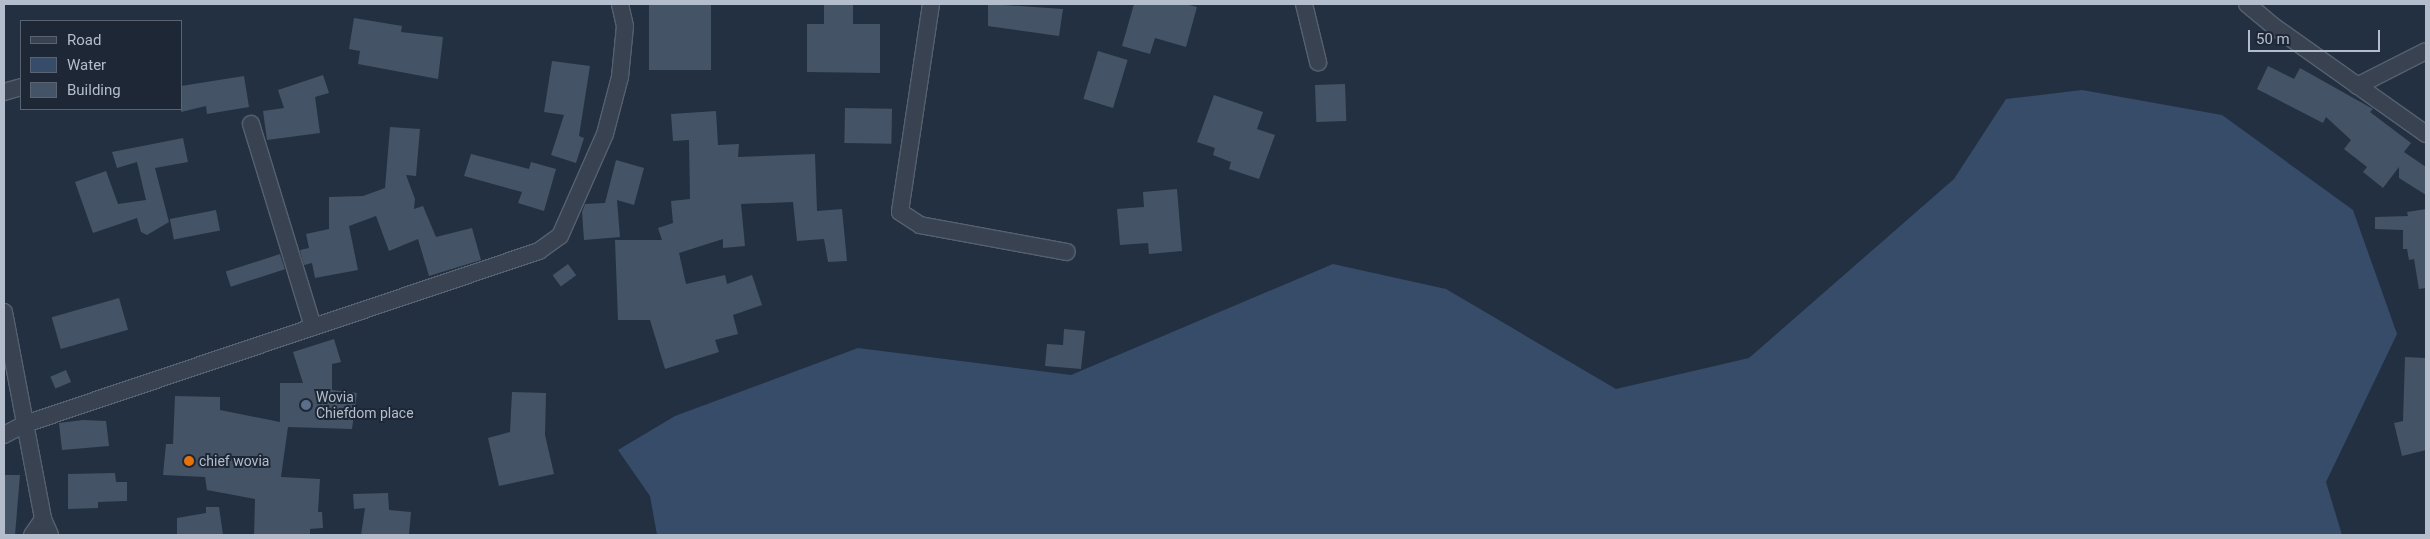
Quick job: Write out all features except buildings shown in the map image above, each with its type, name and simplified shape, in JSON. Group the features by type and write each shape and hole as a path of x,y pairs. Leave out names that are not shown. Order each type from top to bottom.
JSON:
{"street":[{"path":"4,435 25,424 539,251 560,236 605,134 618,87 625,26 620,4"},
{"path":"931,4 900,212 920,225 1067,252"},
{"path":"1304,4 1318,62"},
{"path":"2246,4 2425,135"},
{"path":"2357,86 2426,51"},
{"path":"4,92 20,87"},
{"path":"251,124 313,327"},
{"path":"4,312 43,519 50,535"},
{"path":"32,535 43,519"}],"water":[{"path":"2082,90 2222,115 2353,210 2397,334 2326,482 2342,535 657,535 650,496 618,450 675,416 858,348 1071,375 1333,264 1446,289 1616,389 1749,358 1954,179 2006,99"}],"place":[{"name":"Wovia Chiefdom place","path":"306,405"},
{"name":"chief wovia","path":"189,461"}]}
